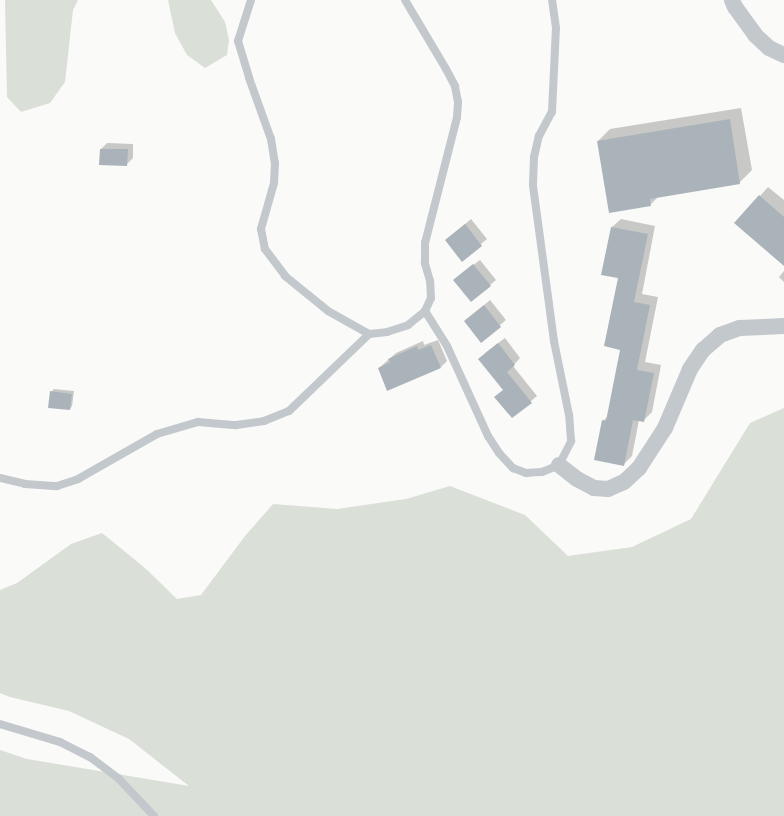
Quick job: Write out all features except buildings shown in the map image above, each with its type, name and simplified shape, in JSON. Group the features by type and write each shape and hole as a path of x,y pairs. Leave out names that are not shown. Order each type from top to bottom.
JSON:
{"street":[{"path":"732,0 735,8 755,34 769,48 784,55"},
{"path":"558,465 577,479 594,488 608,489 624,482 639,468 665,428 690,369 703,350 720,335 739,328 784,326"}],"lane":[{"path":"252,0 238,41 271,139 275,162 274,183 261,229 265,249 285,276 328,311 369,334 388,332 408,325 425,311 431,298 430,281 425,263 425,243 457,117 458,102 455,86 405,0"},
{"path":"425,311 447,346 488,436 499,453 513,468 526,473 542,472 558,465 571,442 570,415 554,340 533,185 534,157 539,136 552,112 556,28 552,0"},
{"path":"0,478 26,484 57,486 78,479 157,434 198,422 236,425 272,418 289,411 369,334"},
{"path":"0,724 60,742 90,757 119,780 154,816"}],"shaded area":[{"path":"5,0 78,0 73,10 65,82 50,103 21,112 7,97"},
{"path":"168,0 211,0 225,22 229,40 227,55 205,68 187,55 175,33"},
{"path":"784,408 784,816 0,816 0,750 27,759 189,786 129,739 69,711 0,693 0,590 17,583 71,544 102,533 145,568 177,599 201,595 245,536 273,504 337,509 406,499 450,486 525,515 568,556 632,547 691,519 750,423"}]}
